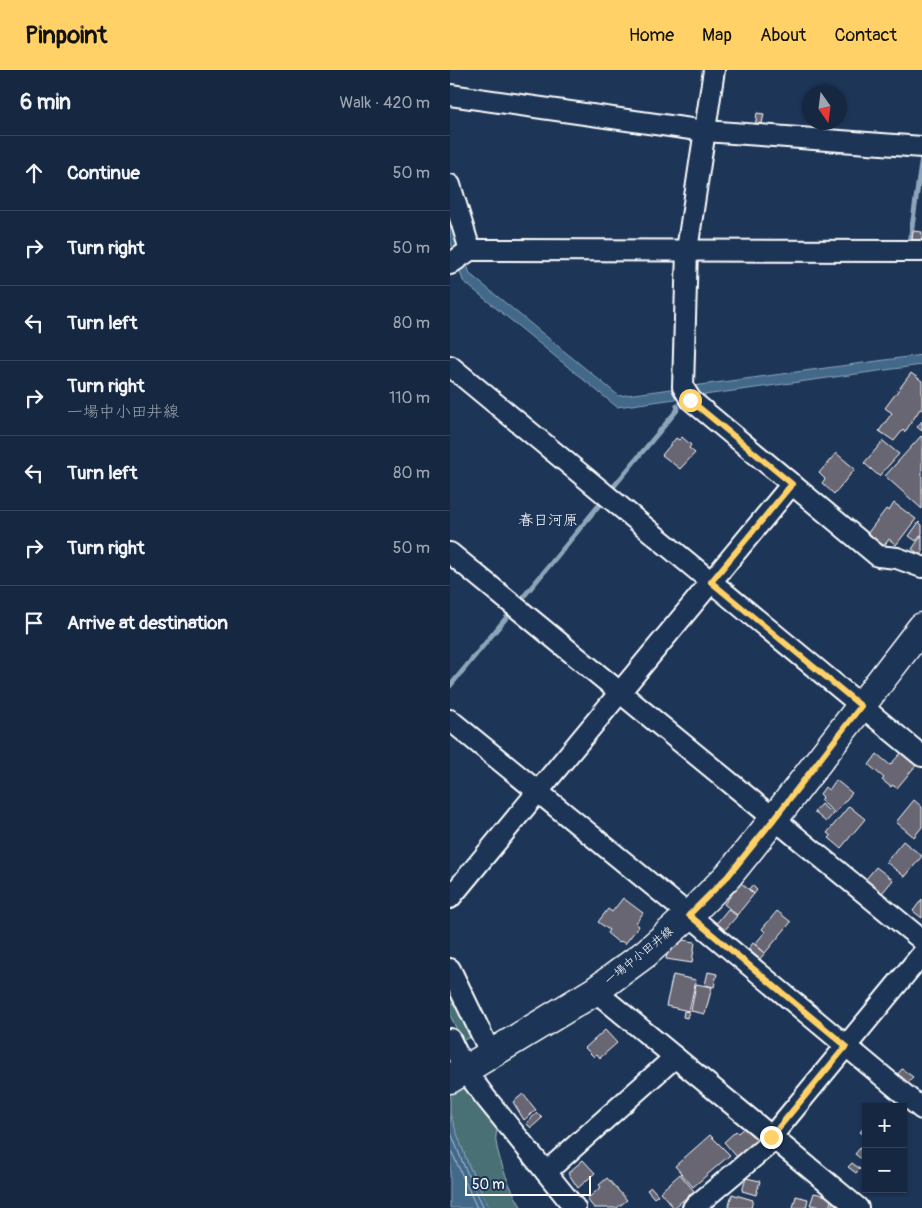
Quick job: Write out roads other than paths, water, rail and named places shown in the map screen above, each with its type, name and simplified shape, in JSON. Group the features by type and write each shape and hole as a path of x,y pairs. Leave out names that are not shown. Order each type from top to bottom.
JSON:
{"main road":[{"name":"一場中小田井線","path":"457,1074 595,991 645,954 689,915 728,876 922,627"}],"street":[{"path":"714,70 687,250 687,394 878,556 897,558 922,567"},
{"path":"450,95 705,131 922,147"},
{"path":"450,184 459,258 687,250 922,251"},
{"path":"450,366 922,756"},
{"path":"450,898 792,484"},
{"path":"450,553 922,940"},
{"path":"450,720 537,793 689,915 922,1109"},
{"path":"693,1208 773,1139 922,954"},
{"path":"450,970 491,1054"},
{"path":"595,991 858,1208"},
{"path":"450,1039 457,1074 485,1097 575,1208"},
{"path":"546,1172 674,1057"}],"water":[{"path":"450,210 470,274 619,396 922,355 922,365 617,407 463,281 450,240"},
{"path":"450,1114 468,1164 489,1208 450,1208"}],"waterway":[{"path":"910,241 922,157"},
{"path":"610,491 678,409 677,406"},
{"path":"520,601 600,504"},
{"path":"450,686 511,612"}],"district":[{"name":"春日河原","path":"548,520"}]}
